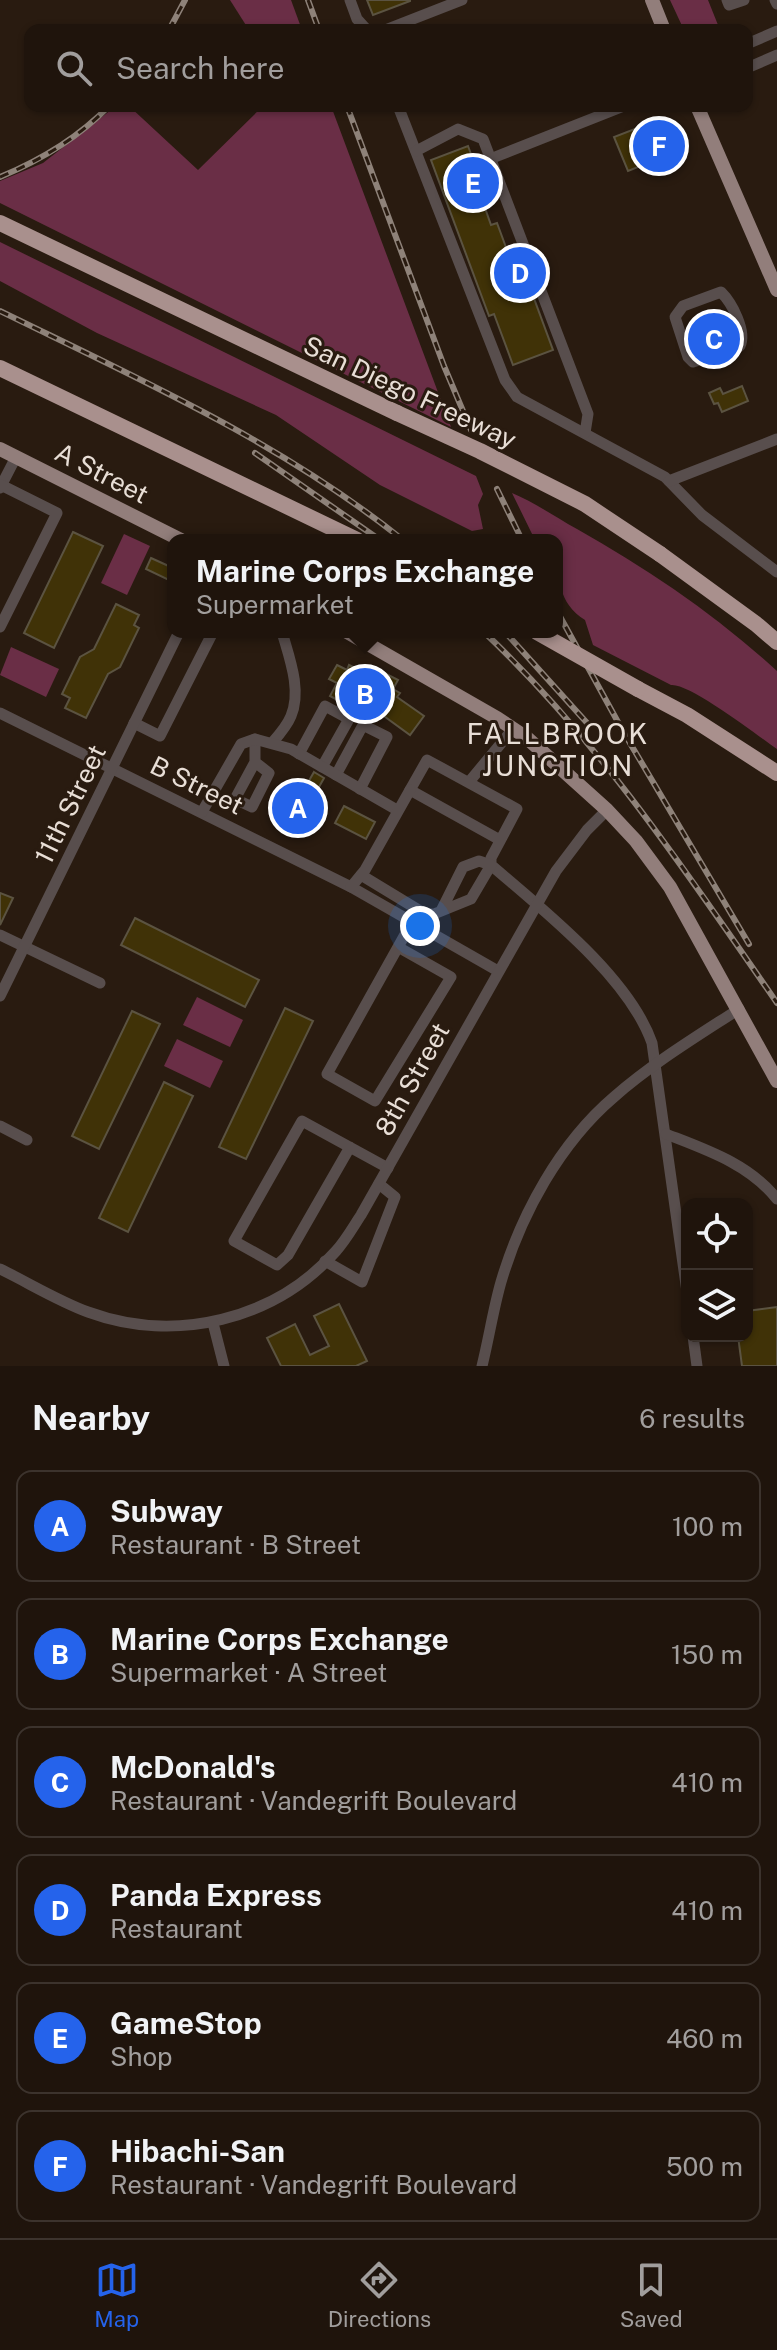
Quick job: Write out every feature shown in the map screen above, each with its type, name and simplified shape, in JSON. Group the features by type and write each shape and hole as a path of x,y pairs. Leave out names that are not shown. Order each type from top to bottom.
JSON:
{"highway":[{"name":"San Diego Freeway","path":"0,223 585,504 660,554 777,642"},
{"path":"0,368 344,534"},
{"path":"548,638 687,715 777,773"}],"main road":[{"path":"652,0 662,24"},
{"path":"700,112 777,290"},
{"name":"A Street","path":"0,449 169,534"},
{"path":"357,638 513,729 580,783 607,810 636,841 670,887 777,1081"}],"street":[{"path":"350,0 362,24"},
{"path":"400,24 462,0"},
{"path":"727,0 729,5 744,0"},
{"path":"753,41 777,31"},
{"path":"753,65 777,55"},
{"path":"400,112 505,380 517,397 669,481 702,515 777,572"},
{"path":"490,159 609,112"},
{"path":"416,151 458,129 483,139 588,414 585,433"},
{"path":"721,292 728,299 743,341 740,346 693,362 688,357 675,323 679,310 721,292"},
{"path":"669,481 777,439"},
{"path":"0,627 57,513 1,486 16,457"},
{"name":"11th Street","path":"0,996 176,638"},
{"path":"134,723 160,736 210,638"},
{"path":"272,743 290,719 295,704 293,671 284,638"},
{"path":"299,754 325,706 387,737 360,789"},
{"name":"B Street","path":"0,713 351,887 498,971"},
{"path":"322,767 349,719"},
{"path":"336,775 363,725"},
{"path":"469,782 513,729"},
{"path":"255,739 255,762"},
{"path":"202,812 241,744 255,739 299,754 397,810"},
{"path":"351,887 361,875 427,760 517,809 471,899 426,914 361,875"},
{"path":"410,790 500,840"},
{"name":"8th Street","path":"0,1269 88,1312 135,1324 160,1326 213,1323 264,1305 308,1277 337,1250 361,1215 556,871 587,830 607,810"},
{"path":"441,911 463,867 479,861 491,865 536,904 622,990 647,1028 655,1063 684,1270"},
{"path":"398,947 451,977 375,1101 327,1074 398,947 412,922"},
{"path":"0,935 100,983"},
{"path":"482,1366 501,1283 519,1232 553,1169 570,1145 611,1099 655,1063 739,1009"},
{"path":"350,1147 288,1255 277,1265 234,1241 302,1121 350,1147 388,1168"},
{"path":"0,1126 27,1140"},
{"path":"666,1134 705,1149 743,1169 777,1199"},
{"path":"325,1261 362,1282 395,1197 379,1184"},
{"path":"213,1323 224,1366"},
{"path":"694,1342 697,1366"}],"shaded area":[{"path":"230,0 291,0 300,24 245,24"},
{"path":"670,0 708,0 718,24 681,24"},
{"path":"108,112 135,112 198,170 257,112 333,112 451,427 0,203 0,181 43,163"},
{"path":"0,242 476,476 483,494 478,505 483,529 472,531 380,485 276,415 97,333 0,281"},
{"path":"512,493 655,577 706,612 777,671 777,749 693,692 671,685 593,645 585,620 575,613 563,595 563,534 532,534"},
{"path":"124,534 150,546 127,595 101,583"},
{"path":"11,647 59,669 46,697 0,675"},
{"path":"197,997 243,1020 230,1047 183,1025"},
{"path":"177,1039 223,1061 210,1088 164,1066"}],"building":[{"path":"367,0 410,0 410,1 373,15"},
{"path":"658,120 671,154 628,171 614,137"},
{"path":"468,146 484,189 479,191 491,225 497,223 507,250 515,247 553,350 513,365 494,314 489,316 431,160"},
{"path":"729,319 733,339 696,352 689,333"},
{"path":"742,386 748,401 722,412 709,393 720,388 723,394"},
{"path":"73,532 103,546 54,648 24,633"},
{"path":"151,558 167,565 167,579 146,569"},
{"path":"116,604 139,615 134,625 139,628 120,667 108,674 86,718 65,708 70,698 62,694 80,657 94,649"},
{"path":"337,665 347,670 349,665 367,674 371,666 398,680 393,689 400,693 397,697 424,716 410,735 381,714 377,721 330,696 337,683 329,679"},
{"path":"314,772 324,778 315,794 319,796 298,832 278,821 299,783 306,786"},
{"path":"344,806 375,822 366,839 335,823"},
{"path":"0,893 13,898 0,925"},
{"path":"135,918 259,980 245,1007 121,945"},
{"path":"285,1008 313,1021 246,1159 219,1147"},
{"path":"132,1011 160,1024 99,1149 72,1136"},
{"path":"164,1082 193,1096 128,1232 99,1218"},
{"path":"339,1304 367,1361 356,1366 281,1366 267,1338 295,1324 310,1355 329,1346 314,1316"},
{"path":"777,1307 777,1366 742,1366 739,1342 753,1342 753,1310"}],"railway":[{"path":"172,24 185,0"},
{"path":"308,0 317,24"},
{"path":"0,177 58,147 102,112"},
{"path":"349,112 471,430"},
{"path":"0,311 157,388 259,443 357,505 395,534"},
{"path":"255,453 371,534"},
{"path":"497,489 519,534"},
{"path":"563,622 624,733 749,944"},
{"path":"490,638 604,763 675,857 777,1003"},
{"path":"510,638 588,724"}],"place":[{"name":"Hibachi-San","path":"659,146"},
{"name":"GameStop","path":"473,183"},
{"name":"Panda Express","path":"520,273"},
{"name":"McDonald's","path":"714,339"},
{"name":"Marine Corps Exchange","path":"365,694"},
{"name":"Subway","path":"298,808"}],"district":[{"name":"FALLBROOK JUNCTION","path":"558,749"}]}
